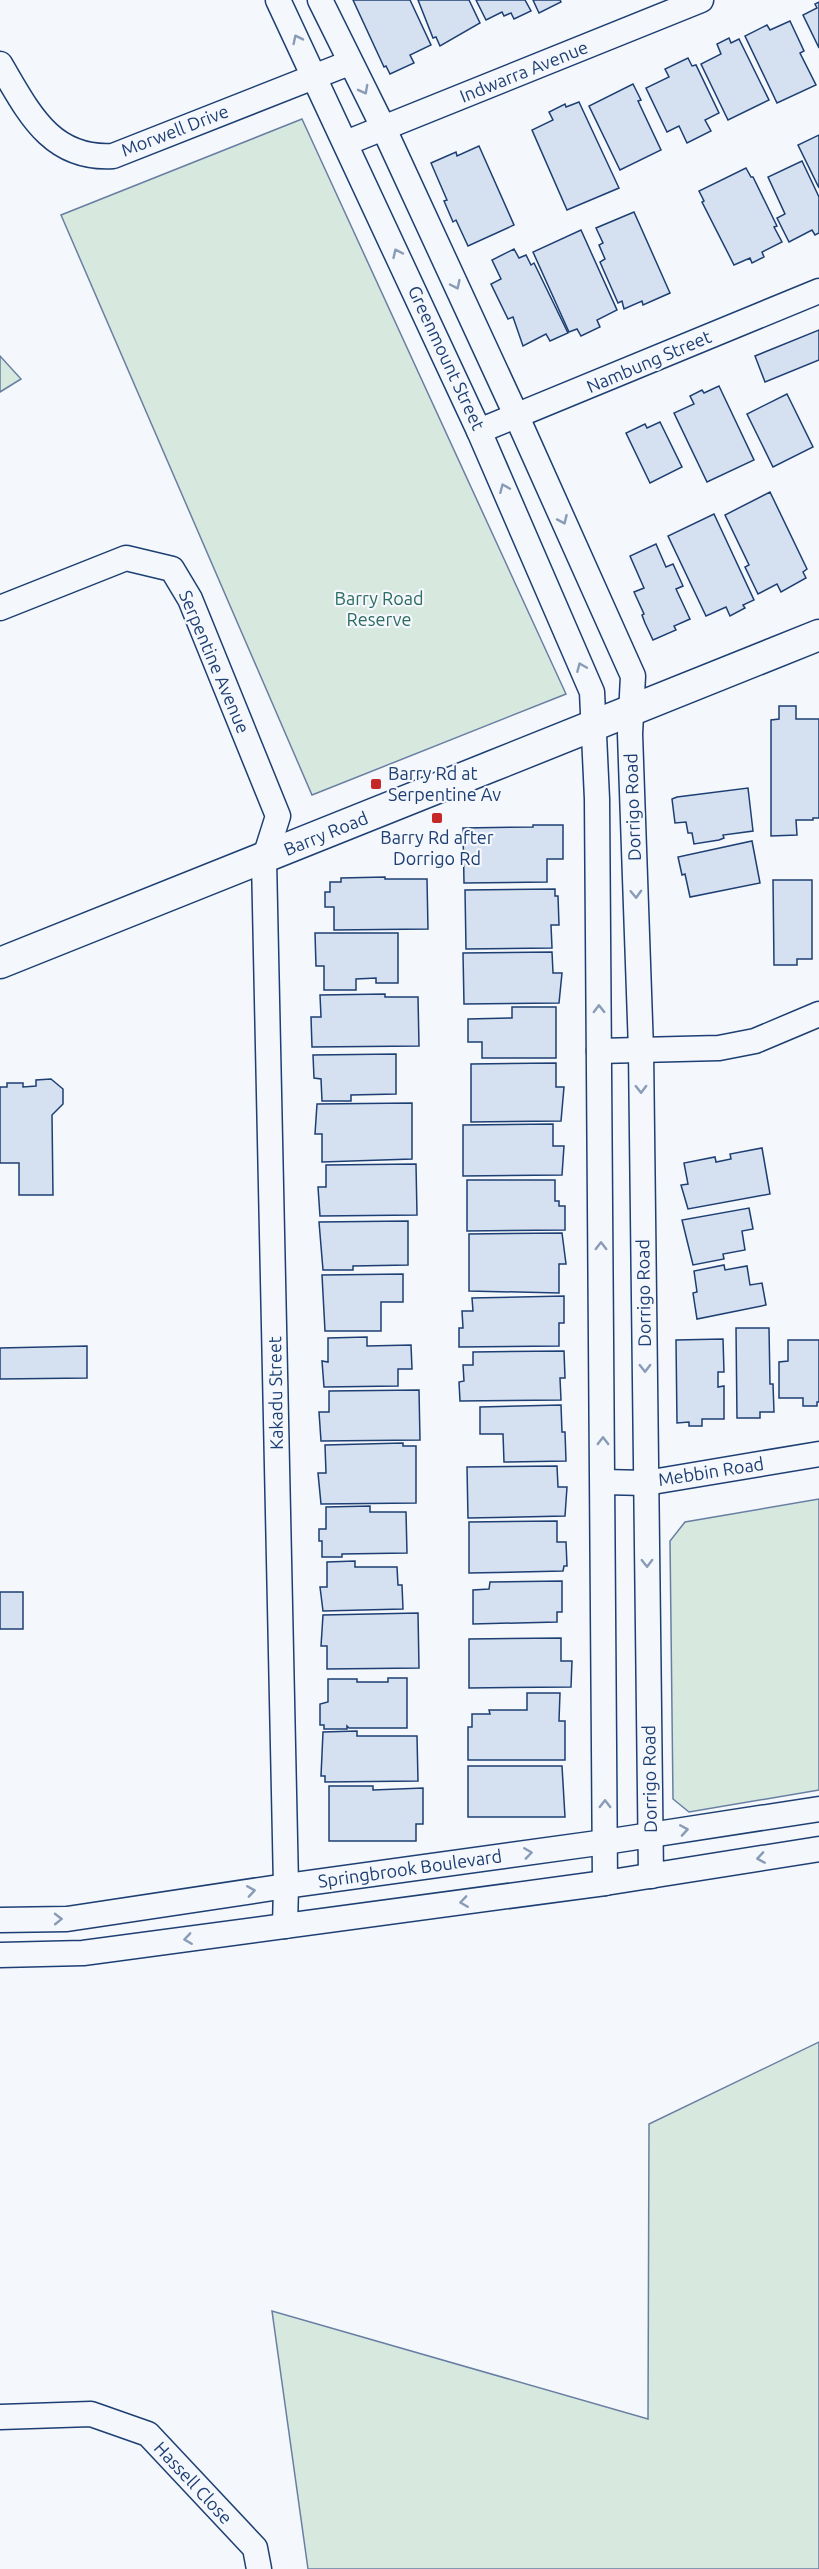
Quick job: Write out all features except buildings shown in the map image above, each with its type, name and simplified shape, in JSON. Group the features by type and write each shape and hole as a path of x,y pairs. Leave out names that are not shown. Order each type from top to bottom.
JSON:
{"street":[{"name":"Greenmount Street","path":"278,0 479,431 592,692 595,723"},
{"path":"320,0 349,63 384,129 633,676 631,710"},
{"name":"Indwarra Avenue","path":"346,143 701,0"},
{"name":"Morwell Drive","path":"0,64 28,110 52,138 76,152 99,157 113,156 349,63"},
{"name":"Nambung Street","path":"479,431 819,291"},
{"name":"Serpentine Avenue","path":"0,608 126,558 172,569 190,599 278,816 264,860"},
{"name":"Barry Road","path":"0,963 264,860 595,723 819,635"},
{"name":"Dorrigo Road","path":"631,710 641,1050 651,1876"},
{"name":"Dorrigo Road","path":"595,723 605,1883"},
{"name":"Kakadu Street","path":"264,860 285,1926"},
{"path":"599,1051 719,1048 755,1041 819,1014"},
{"name":"Mebbin Road","path":"603,1482 646,1483 819,1455"},
{"name":"Springbrook Boulevard","path":"0,1920 68,1919 819,1809"},
{"path":"0,1955 83,1953 605,1883 819,1849"},
{"name":"Hassell Close","path":"0,2417 91,2414 148,2434 255,2548 258,2569"}],"green space":[{"name":"Barry Road Reserve","path":"302,119 566,694 312,795 61,215"},
{"path":"0,356 21,379 0,392"},
{"path":"819,1499 819,1790 689,1812 673,1799 670,1541 685,1522"},
{"path":"819,2042 819,2569 308,2569 272,2311 648,2419 649,2124"}],"place":[{"name":"Barry Rd at Serpentine Av","path":"376,784"},
{"name":"Barry Rd after Dorrigo Rd","path":"437,818"}]}
